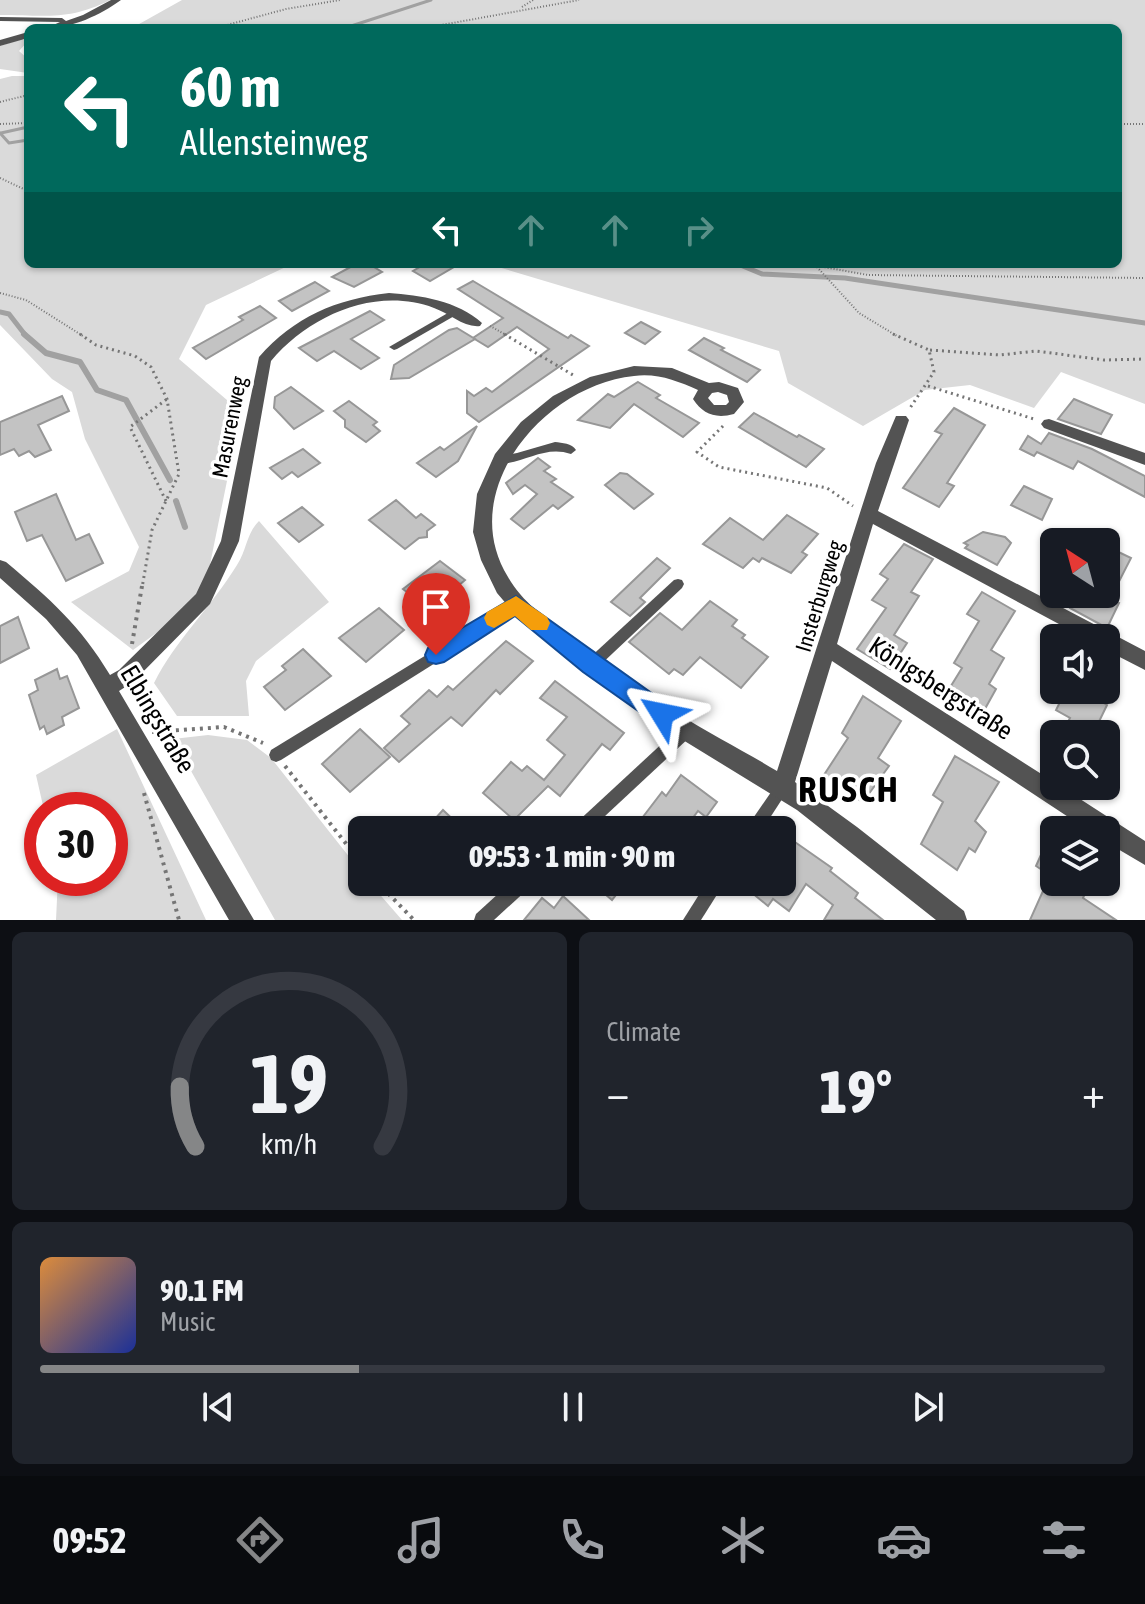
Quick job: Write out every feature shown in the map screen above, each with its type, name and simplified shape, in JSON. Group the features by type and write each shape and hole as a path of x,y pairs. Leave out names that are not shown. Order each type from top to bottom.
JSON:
{"street":[{"path":"64,24 117,0"},
{"path":"0,19 71,22"},
{"path":"0,43 24,36"},
{"name":"Masurenweg","path":"106,688 126,676 203,599 230,541 264,360 279,340 329,310 390,298 414,300 475,323"},
{"path":"719,412 703,404 702,393 707,388 689,375 660,369 611,374 558,399 532,420 501,460 486,490 482,532 494,570 516,605 591,665 686,731 783,787 955,920"},
{"name":"Insterburgweg","path":"783,787 901,420"},
{"path":"1049,424 1145,459"},
{"path":"869,514 1076,624"},
{"name":"Elbingstraße","path":"0,567 53,613 84,649 242,920"},
{"name":"Königsbergstraße","path":"828,648 1145,854"},
{"path":"1120,648 1145,661"}],"lane":[{"path":"394,347 453,313"},
{"path":"501,460 526,457 562,444 571,450"},
{"path":"591,665 678,584"},
{"path":"276,755 516,605"},
{"path":"594,816 686,731"},
{"path":"763,816 783,787"},
{"path":"482,920 508,896"},
{"path":"691,920 707,896"}],"path":[{"path":"231,24 286,9 340,0"},
{"path":"519,9 533,0"},
{"path":"445,24 579,0"},
{"path":"0,102 24,96"},
{"path":"0,124 24,123"},
{"path":"1122,124 1145,124"},
{"path":"0,178 24,189"},
{"path":"818,268 853,308 881,329 929,350 1000,355 1036,351 1104,360 1145,359"},
{"path":"823,268 868,275 1145,278"},
{"path":"0,293 26,300 96,345 135,356 151,367 167,399 179,474 152,530 126,676"},
{"path":"475,323 486,324 587,384"},
{"path":"901,420 928,386 934,372 929,350"},
{"path":"928,386 1049,424"},
{"path":"167,399 130,427 167,503"},
{"path":"719,412 724,426 697,452 719,467 827,488 869,514"},
{"path":"136,734 202,725 250,732 276,755 348,846"},
{"path":"144,791 179,920"},
{"path":"391,896 414,920"}],"shaded area":[{"path":"0,0 110,0 82,11 44,16 0,15"},
{"path":"182,0 1145,0 1145,404 1061,372 1034,408 970,385 925,390 863,426 788,383 779,351 501,268 1122,268 1122,24 139,24"},
{"path":"24,40 19,51 24,55 24,72 0,69 0,46"},
{"path":"24,76 24,268 284,268 206,305 179,359 241,412 203,599 133,650 71,602 129,571 139,547 85,439 72,392 52,379 0,325 0,79"},
{"path":"259,521 329,602 256,661 246,681 249,716 177,716 154,683 172,653 237,565 251,531"},
{"path":"117,729 206,920 56,920 57,896 128,896 128,792 40,792 36,775"},
{"path":"208,735 247,740 271,758 348,855 348,896 381,896 402,920 275,920 173,739"}],"building":[{"path":"349,268 376,268 382,272 354,287 332,277"},
{"path":"418,268 452,268 430,281 413,271"},
{"path":"473,281 568,338 571,335 589,346 479,422 467,413 467,391 474,396 486,388 492,392 549,349 517,327 488,347 473,338 503,318 458,289"},
{"path":"315,282 329,291 292,311 279,301"},
{"path":"260,306 276,318 206,359 193,348 243,320 239,317"},
{"path":"370,311 384,320 351,339 379,358 361,369 334,351 317,361 299,348"},
{"path":"641,322 660,332 645,344 625,333"},
{"path":"457,328 475,339 409,378 391,379 394,365"},
{"path":"704,338 760,370 747,382 689,350"},
{"path":"638,382 660,395 656,398 699,423 683,437 634,404 610,428 578,420 608,394 614,397"},
{"path":"291,387 323,411 294,429 274,408 275,397"},
{"path":"62,396 69,411 38,425 51,450 35,457 29,451 19,456 14,449 0,455 0,422"},
{"path":"1074,399 1112,415 1101,434 1058,419"},
{"path":"349,401 377,422 373,425 380,431 366,442 345,427 345,420 334,411"},
{"path":"954,408 985,425 947,483 954,486 939,507 903,488 942,434 935,431"},
{"path":"754,413 824,449 806,467 739,427"},
{"path":"477,426 458,461 436,477 417,463 440,447 444,450"},
{"path":"1049,433 1092,449 1145,476 1145,497 1078,461 1073,469 1037,452 1034,456 1020,449 1028,436 1041,444"},
{"path":"303,449 320,463 298,477 292,472 282,479 270,468"},
{"path":"538,458 550,467 544,471 556,479 551,482 573,497 558,509 553,505 524,529 511,519 537,494 525,485 513,494 506,483"},
{"path":"620,473 627,474 653,494 634,509 605,485"},
{"path":"1024,486 1052,499 1042,520 1011,505"},
{"path":"56,494 76,540 89,534 103,563 66,581 42,535 27,541 15,512"},
{"path":"396,500 416,518 421,514 435,525 427,531 427,537 419,538 405,549 369,520"},
{"path":"302,507 323,525 299,542 278,523"},
{"path":"787,515 818,534 802,552 807,555 791,573 762,558 759,562 753,558 743,568 703,544 730,518 763,540"},
{"path":"983,532 1005,537 1011,543 997,565 965,548 968,545 964,543"},
{"path":"904,544 933,559 911,592 919,596 894,635 907,643 890,669 857,649 886,608 872,600 888,579 880,574"},
{"path":"1120,553 1131,558 1120,579"},
{"path":"657,558 670,568 640,598 645,602 630,616 611,602"},
{"path":"440,561 465,580 444,598 440,595 426,607 403,589"},
{"path":"982,592 1015,611 991,650 1004,658 989,684 996,689 981,716 946,694 962,668 954,663 979,621 967,614"},
{"path":"710,601 737,620 732,626 745,635 742,638 768,657 741,688 700,657 683,675 674,669 669,674 629,642 660,613 682,630"},
{"path":"379,608 404,630 366,662 339,638"},
{"path":"1070,608 1117,608 1109,624 1100,624"},
{"path":"18,617 29,648 0,663 0,626"},
{"path":"506,641 533,661 500,694 496,690 462,726 451,717 399,762 384,748 410,724 401,716 429,690 437,697 448,686 453,690"},
{"path":"303,649 331,676 285,710 264,687 286,670 282,666"},
{"path":"57,669 60,679 67,676 79,708 62,717 64,725 47,734 44,726 40,729 29,695 38,690 35,680"},
{"path":"555,681 624,733 610,750 602,744 560,796 548,786 518,816 509,816 483,793 511,762 522,771 527,766 544,780 565,755 547,740 567,717 540,698"},
{"path":"863,696 901,721 878,758 889,766 863,802 822,778 848,738 842,733"},
{"path":"1059,704 1107,705 1100,720 1069,720 1056,710"},
{"path":"360,729 390,757 350,792 322,764"},
{"path":"955,756 999,782 975,821 986,832 975,852 969,848 957,870 921,844 943,802 933,795"},
{"path":"681,775 717,802 707,816 698,811 694,816 644,816 662,792 666,796"},
{"path":"796,843 832,868 830,871 858,893 855,898 883,920 824,920 833,905 806,884 789,911 773,899 768,906 756,896 796,896"},
{"path":"563,896 589,920 524,920 542,898 554,908"},
{"path":"1041,896 1084,896 1116,920 1030,920"}],"waterway":[{"path":"357,24 431,0"},
{"path":"1,133 24,128"},
{"path":"0,133 9,143 24,141"},
{"path":"748,268 762,274 845,278 1145,323"},
{"path":"0,312 9,314 25,335"},
{"path":"25,335 46,353 80,362 97,390 126,400 170,480"},
{"path":"176,501 185,527"}],"slow traffic":[{"path":"494,618 516,605 539,623"}],"district":[{"name":"RUSCH","path":"849,789"}],"route":[{"path":"436,655 516,605 591,665 662,714"}]}
